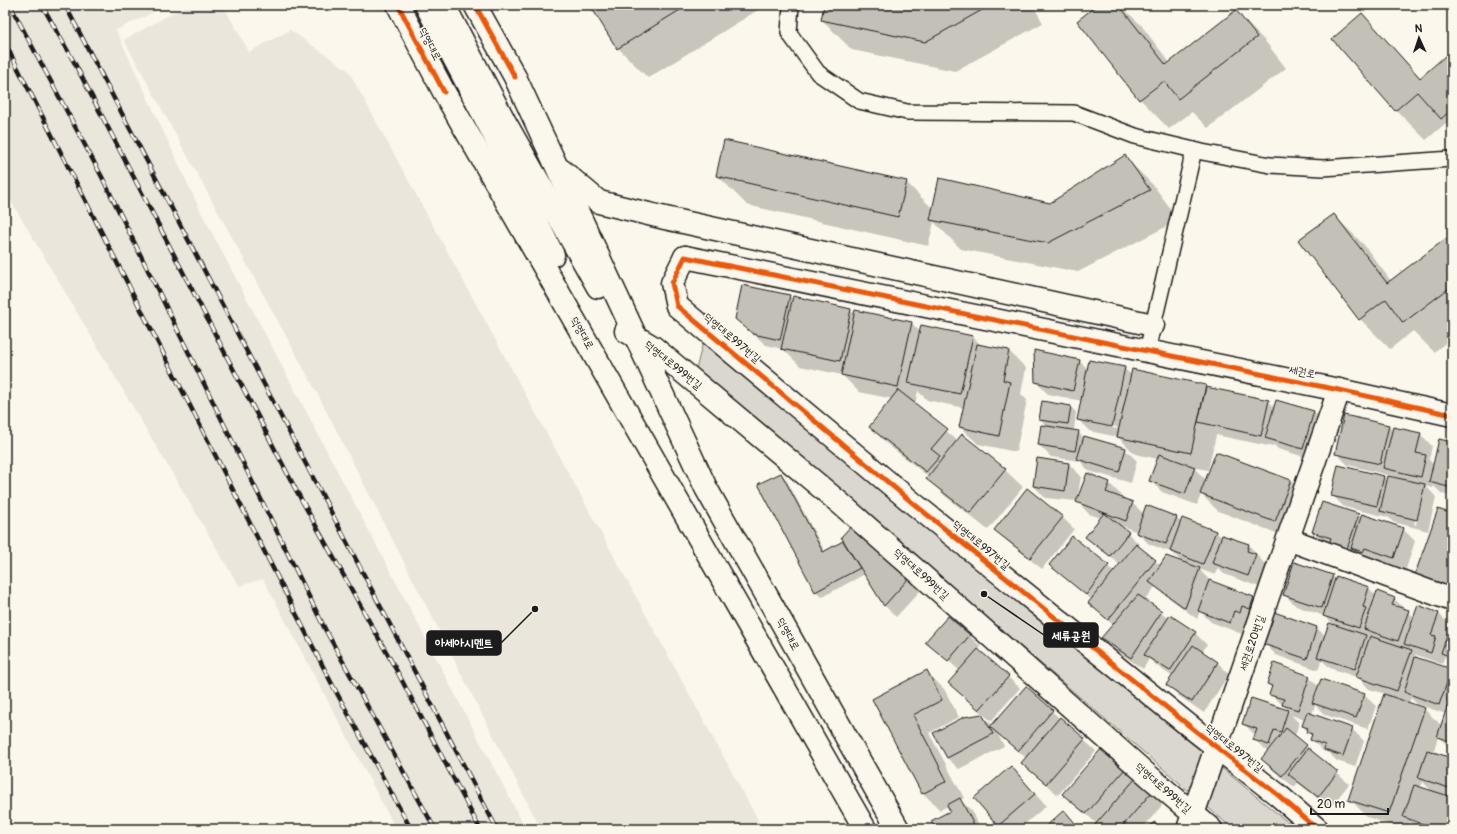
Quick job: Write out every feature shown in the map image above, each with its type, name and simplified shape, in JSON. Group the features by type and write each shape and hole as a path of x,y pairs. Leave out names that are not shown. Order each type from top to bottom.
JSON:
{"street":[{"name":"덕영대로","path":"398,5 444,92 865,829"},
{"name":"덕영대로","path":"426,5 492,131 650,452"},
{"name":"덕영대로","path":"444,5 506,124 628,332 683,438 706,488 898,829"},
{"name":"덕영대로","path":"475,5 515,77 556,165 628,332"},
{"path":"556,165 599,202 665,218 1153,325"},
{"name":"세권로","path":"685,257 1339,390 1452,415"},
{"name":"덕영대로997번길","path":"685,257 672,284 677,306 914,504 1197,732 1217,746 1317,829"},
{"name":"덕영대로999번길","path":"628,332 653,347 841,504 1190,821 1211,829"},
{"name":"세권로20번길","path":"1190,821 1339,390"},
{"path":"1288,539 1446,598"}],"lane":[{"path":"791,5 789,33 818,73 859,101 906,112 1074,113 1135,136 1194,150 1270,165 1322,168 1452,159"},
{"path":"1147,351 1194,150"}],"shaded area":[{"path":"5,5 169,5 116,30 201,212 526,829 396,829 263,579 239,586 5,191"},
{"path":"187,5 223,5 249,52 290,30 348,70 763,829 541,829 315,389 124,40"},
{"path":"703,342 1296,829 1233,829 875,521 695,373"}],"building":[{"path":"590,5 688,5 617,49"},
{"path":"824,5 991,5 925,42 821,20"},
{"path":"1097,5 1119,5 1166,65 1236,10 1257,37 1178,99 1164,81 1139,100 1077,21"},
{"path":"1362,13 1420,78 1452,50 1452,109 1441,119 1417,92 1395,111 1332,39"},
{"path":"724,140 907,181 898,217 716,176"},
{"path":"1125,155 1150,190 1048,243 930,220 939,178 1050,203"},
{"path":"1334,214 1387,283 1452,234 1452,286 1403,323 1386,299 1359,320 1298,240"},
{"path":"742,285 790,295 780,340 753,334 735,319"},
{"path":"793,296 851,309 840,361 781,349"},
{"path":"855,310 912,322 898,387 841,375"},
{"path":"921,325 973,336 960,394 908,383"},
{"path":"977,344 1009,350 1003,380 1010,382 999,436 959,427"},
{"path":"1034,350 1080,360 1073,391 1035,382"},
{"path":"1089,360 1125,367 1112,427 1077,420"},
{"path":"1132,369 1206,385 1191,453 1117,437"},
{"path":"1206,387 1269,400 1261,436 1198,422"},
{"path":"898,390 948,429 931,449 940,456 926,472 869,427"},
{"path":"1276,400 1314,411 1303,449 1265,438"},
{"path":"1042,401 1071,406 1068,424 1039,420"},
{"path":"1344,415 1389,425 1380,464 1335,454"},
{"path":"1041,425 1079,431 1075,451 1038,445"},
{"path":"1393,427 1421,433 1416,453 1426,455 1421,477 1383,468"},
{"path":"962,434 1006,469 970,513 926,479"},
{"path":"1084,436 1126,448 1119,472 1077,459"},
{"path":"1439,439 1452,442 1452,488 1429,482"},
{"path":"1216,452 1291,480 1275,522 1200,494"},
{"path":"1159,454 1195,467 1185,494 1149,481"},
{"path":"1037,458 1069,463 1065,491 1033,486"},
{"path":"1338,465 1384,476 1377,506 1331,496"},
{"path":"781,473 823,552 843,541 860,568 815,592 758,484"},
{"path":"1087,473 1110,482 1106,492 1133,502 1126,521 1076,502"},
{"path":"1388,476 1425,484 1417,520 1380,511"},
{"path":"1027,488 1063,517 1030,558 994,530"},
{"path":"1322,502 1359,514 1347,549 1329,544 1331,538 1312,532"},
{"path":"1146,505 1177,517 1166,544 1136,533"},
{"path":"1438,509 1452,514 1452,590 1414,577"},
{"path":"1104,513 1129,532 1110,556 1085,537"},
{"path":"1362,514 1404,528 1394,558 1365,548 1363,552 1351,548"},
{"path":"1182,518 1216,531 1203,564 1170,551"},
{"path":"851,526 910,577 884,606 841,537"},
{"path":"1222,535 1249,544 1247,551 1256,554 1248,576 1212,563"},
{"path":"1072,536 1109,565 1086,595 1049,565"},
{"path":"1136,544 1156,560 1108,620 1088,603"},
{"path":"1166,556 1200,568 1185,608 1149,582"},
{"path":"1294,562 1333,575 1322,608 1283,595"},
{"path":"1336,576 1369,587 1363,607 1366,608 1359,628 1323,616"},
{"path":"1209,580 1254,597 1250,609 1242,606 1240,613 1234,611 1230,623 1198,611"},
{"path":"1377,591 1395,598 1392,605 1409,610 1398,641 1364,629"},
{"path":"1138,595 1162,611 1131,658 1101,638"},
{"path":"1418,605 1439,613 1431,635 1436,636 1431,653 1404,644"},
{"path":"1274,612 1317,627 1307,659 1263,644"},
{"path":"1170,615 1196,632 1170,671 1144,655"},
{"path":"948,616 970,635 948,661 925,642"},
{"path":"1452,620 1452,657 1441,653"},
{"path":"1329,623 1366,635 1355,669 1317,657"},
{"path":"1370,636 1412,650 1397,691 1356,677"},
{"path":"1193,645 1218,662 1192,702 1166,685"},
{"path":"978,649 1009,676 979,710 948,683"},
{"path":"1415,657 1452,669 1439,705 1404,692"},
{"path":"1274,663 1310,676 1298,710 1282,705 1284,699 1269,695 1272,686 1267,684"},
{"path":"927,670 942,700 913,715 947,781 922,794 872,699"},
{"path":"1321,679 1365,694 1356,718 1312,703"},
{"path":"1452,684 1452,702 1447,700"},
{"path":"1026,686 1053,710 1018,751 990,727"},
{"path":"1384,694 1425,708 1389,813 1348,800"},
{"path":"1251,698 1288,710 1281,732 1274,730 1269,745 1253,740 1257,729 1242,724"},
{"path":"1447,707 1452,708 1452,742 1437,737"},
{"path":"1307,712 1353,728 1343,756 1324,750 1325,745 1310,740 1312,734 1306,732 1308,728 1302,726"},
{"path":"982,714 993,734 947,758 933,733 964,717"},
{"path":"1060,717 1085,739 1046,784 1021,763"},
{"path":"1286,728 1307,745 1282,776 1261,759"},
{"path":"1102,748 1125,769 1086,814 1062,794"},
{"path":"1308,748 1338,772 1318,797 1288,774"},
{"path":"1427,750 1452,758 1452,789 1418,778"},
{"path":"1011,766 1035,794 998,826 974,798"},
{"path":"1136,778 1152,792 1120,829 1096,829 1093,827"},
{"path":"1414,785 1452,797 1451,829 1437,829 1403,817"},
{"path":"960,798 976,829 936,829 931,821 950,811 947,805"},
{"path":"1064,810 1080,829 1043,829"},
{"path":"1154,822 1164,829 1148,829"}],"railway":[{"path":"10,5 102,177 325,629 435,829"},
{"path":"42,5 74,62 296,490 398,673 480,829"},
{"path":"65,5 497,829"},
{"path":"5,43 333,686 411,829"}],"cycle path":[{"path":"398,5 444,92"},
{"path":"475,5 515,77"},
{"path":"1317,829 1278,795 1197,732 914,504 677,306 672,283 685,257 1339,390 1452,415"}],"place":[{"name":"세류공원","path":"984,594"},
{"name":"아세아시멘트","path":"535,609"}]}
